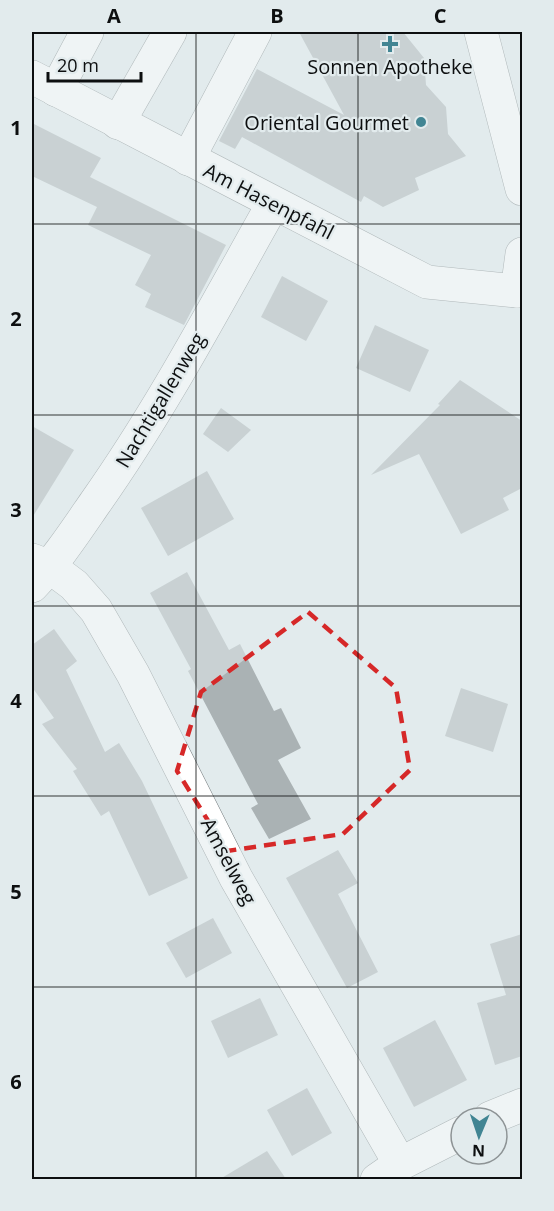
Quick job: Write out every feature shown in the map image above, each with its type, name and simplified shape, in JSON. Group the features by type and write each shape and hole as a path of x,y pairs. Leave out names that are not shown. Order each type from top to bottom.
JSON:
{"street":[{"path":"44,83 87,32"},
{"path":"118,123 170,32"},
{"path":"188,159 255,32"},
{"path":"481,32 522,189"},
{"name":"Am Hasenpfahl","path":"44,83 427,282 520,294"},
{"name":"Nachtigallenweg","path":"38,571 116,473 184,364 273,204"},
{"path":"520,294 522,254"},
{"name":"Amselweg","path":"38,571 74,585 96,610 133,674 388,1172"},
{"path":"388,1172 449,1139"}],"highlighted area":[{"path":"308,612 396,688 410,770 343,834 227,851 177,771 201,692"}],"building":[{"path":"299,32 403,32 424,58 426,85 446,107 448,134 466,156 415,178 419,190 383,207 364,196 361,202 242,137 235,149 219,141 257,69 344,115"},
{"path":"32,123 101,158 90,177 226,245 184,325 145,307 151,294 135,285 151,255 88,225 97,207 32,176"},
{"path":"282,276 328,301 306,341 261,317"},
{"path":"375,325 429,350 410,392 356,368"},
{"path":"460,380 522,421 522,488 503,498 509,510 461,534 419,454 371,475 440,405 438,404"},
{"path":"221,408 251,430 228,452 203,434"},
{"path":"32,426 74,450 32,518"},
{"path":"207,471 234,519 168,556 141,508"},
{"path":"187,572 229,650 240,644 274,711 281,708 301,748 278,760 311,819 269,839 251,808 258,804 188,671 191,669 150,593"},
{"path":"54,629 77,661 66,670 105,752 119,743 142,781 188,878 149,896 109,811 101,816 73,771 77,769 42,724 54,718 32,687 32,645"},
{"path":"461,688 508,704 493,752 445,736"},
{"path":"338,850 358,883 338,894 378,972 347,988 286,878"},
{"path":"213,918 232,953 186,978 166,943"},
{"path":"522,934 522,1056 495,1065 477,1003 506,995 490,944"},
{"path":"260,998 278,1035 228,1058 211,1021"},
{"path":"435,1020 467,1080 414,1107 383,1048"},
{"path":"307,1088 332,1133 292,1156 267,1110"},
{"path":"267,1151 286,1179 220,1179"}],"place":[{"name":"Sonnen Apotheke","path":"390,44"},
{"name":"Oriental Gourmet","path":"421,122"}]}
